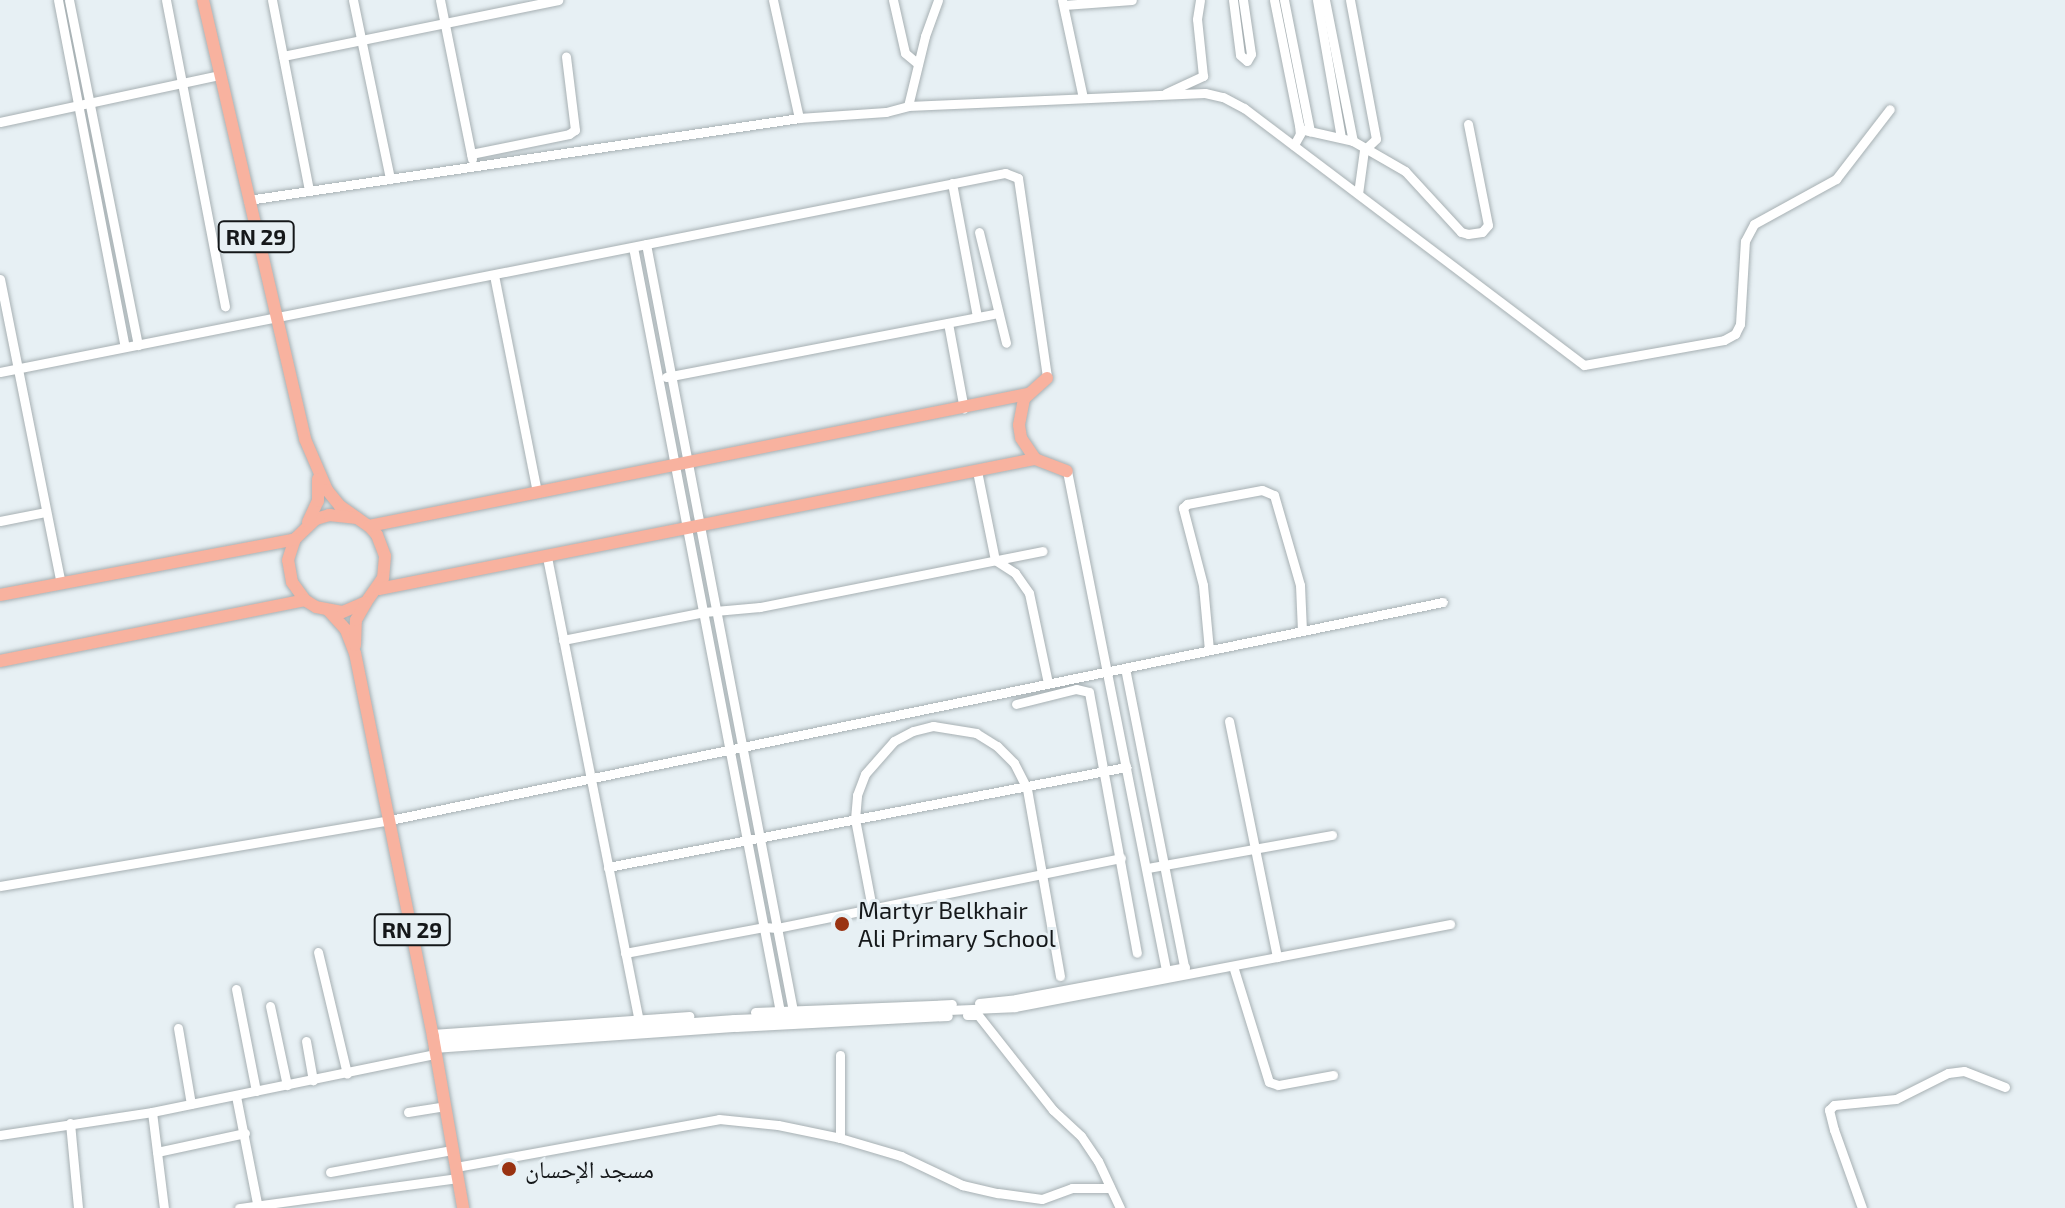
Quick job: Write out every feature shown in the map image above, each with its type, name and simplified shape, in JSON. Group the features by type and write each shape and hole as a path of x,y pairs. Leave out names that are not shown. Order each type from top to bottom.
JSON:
{"main road":[{"name":"RN 29","path":"203,0 296,409 317,472 333,498 369,526"},
{"path":"1035,459 379,589 385,556 369,526 964,409 1028,394 1047,378"},
{"path":"1028,394 1019,425 1021,438 1035,459 1045,466 1067,471"},
{"name":"RN 29","path":"295,539 318,501 317,472"},
{"path":"305,526 329,515 357,518"},
{"path":"0,595 295,539 289,571 292,582 305,600 329,611 342,612 366,602"},
{"name":"RN 29","path":"355,653 356,620 366,602 379,589"},
{"path":"0,661 305,600"},
{"name":"RN 29","path":"329,611 346,630 355,653 390,820 463,1208"}],"street":[{"path":"58,0 119,246 138,345"},
{"path":"69,0 125,347"},
{"path":"166,0 225,306"},
{"path":"272,0 309,190"},
{"path":"353,0 390,179"},
{"path":"440,0 473,167"},
{"path":"283,56 558,0"},
{"path":"773,0 799,118"},
{"path":"893,0 905,53 918,64"},
{"path":"1083,98 1063,3 1132,0"},
{"path":"1163,95 1203,76 1197,19 1200,0"},
{"path":"1233,0 1240,55 1247,61 1251,54 1243,0"},
{"path":"1274,0 1300,129 1294,145"},
{"path":"1284,0 1310,131"},
{"path":"1317,0 1341,138"},
{"path":"1325,0 1353,141"},
{"path":"1350,0 1376,139 1364,150 1358,194"},
{"path":"908,106 935,3"},
{"path":"471,154 569,134 575,130 566,57"},
{"path":"0,122 220,75"},
{"path":"248,200 799,118 886,112 908,106 1205,93 1223,97 1244,108 1584,365 1617,362 1724,340 1735,334 1740,324 1745,241 1754,224 1836,179 1890,109"},
{"path":"1300,129 1353,141 1405,171 1461,232 1482,232 1488,225 1468,124"},
{"path":"0,372 1005,173 1018,178 1047,378"},
{"path":"952,183 977,317"},
{"path":"979,232 1006,343"},
{"path":"646,244 672,376 704,612 781,1014"},
{"path":"107,248 119,246"},
{"path":"633,247 659,379 682,464"},
{"path":"494,275 537,493"},
{"path":"0,279 61,584"},
{"path":"659,379 998,313"},
{"path":"948,323 964,409"},
{"path":"977,471 995,560 1015,573 1029,593 1048,683"},
{"path":"1067,471 1167,974"},
{"path":"1209,650 1203,585 1183,508 1187,504 1262,490 1274,495 1300,585 1302,631"},
{"path":"0,521 46,512"},
{"path":"694,528 717,611 793,1013"},
{"path":"563,640 704,612 760,607 1042,551"},
{"path":"547,557 639,1022"},
{"path":"0,886 390,820 1443,602"},
{"path":"1125,668 1185,971"},
{"path":"1016,704 1084,688 1089,692 1137,953"},
{"path":"1229,721 1277,957"},
{"path":"872,908 855,819 857,795 878,756 894,741 933,726 976,733 997,746 1014,763 1026,786 1060,976"},
{"path":"608,867 1126,767"},
{"path":"1148,868 1332,835"},
{"path":"625,953 764,927 777,928 1121,858"},
{"path":"0,1135 152,1112 347,1074 433,1044 639,1022 793,1013 1015,1007 1167,974 1233,966 1450,924"},
{"path":"318,952 347,1074"},
{"path":"1233,966 1269,1082 1278,1085 1333,1075"},
{"path":"236,989 256,1091"},
{"path":"270,1006 287,1085"},
{"path":"433,1044 978,1015 1053,1110 1081,1136 1098,1161 1120,1208"},
{"path":"178,1028 191,1104"},
{"path":"306,1041 313,1080"},
{"path":"840,1055 840,1138"},
{"path":"1862,1208 1829,1110 1834,1105 1896,1099 1948,1073 1964,1071 2005,1087"},
{"path":"236,1096 258,1207"},
{"path":"408,1112 444,1106"},
{"path":"152,1112 164,1208"},
{"path":"239,1208 456,1172 719,1119 778,1125 840,1138 901,1156 962,1185 998,1193 1042,1199 1072,1188 1110,1188"},
{"path":"70,1123 78,1208"},
{"path":"157,1152 245,1133"},
{"path":"330,1172 452,1150"}],"place":[{"name":"Martyr Belkhair Ali Primary School","path":"842,924"},
{"name":"مسجد الإحسان","path":"509,1169"}]}
